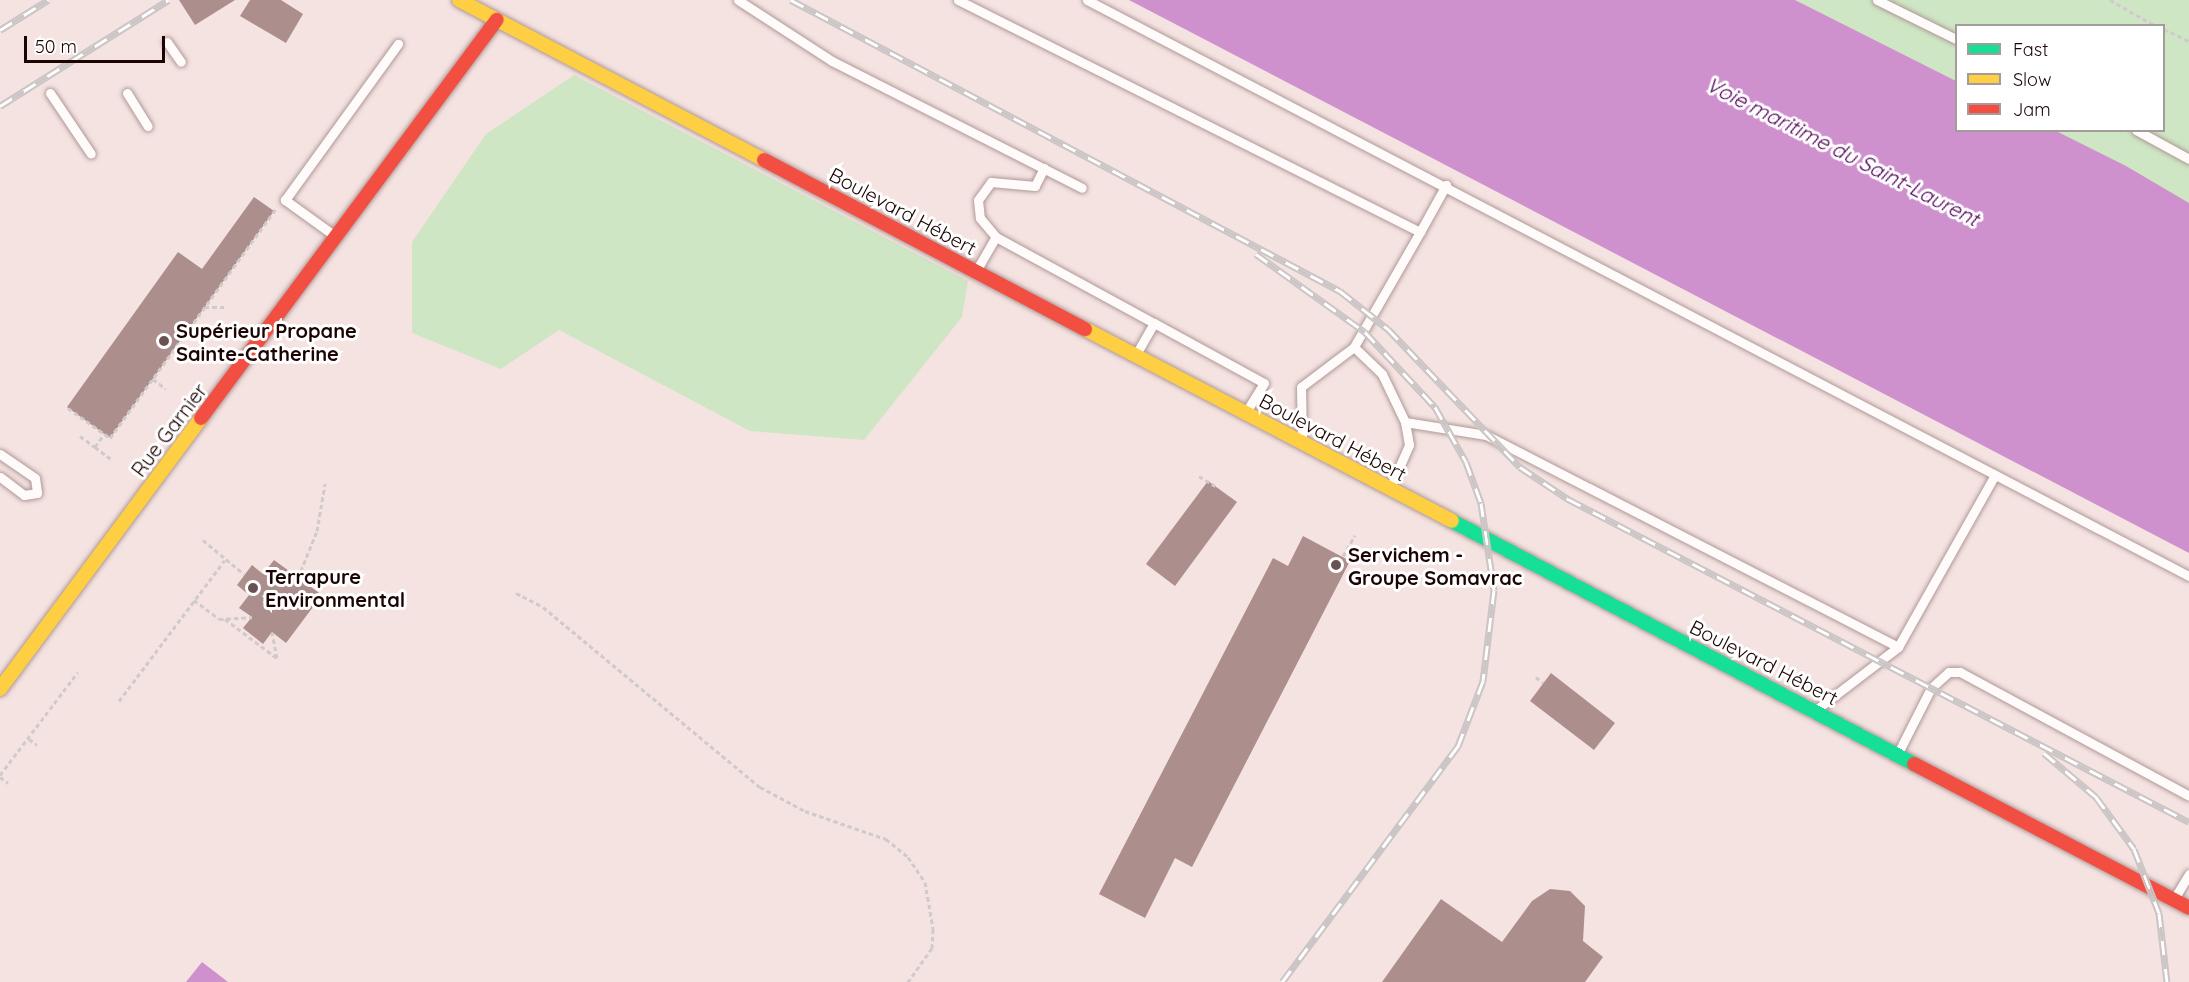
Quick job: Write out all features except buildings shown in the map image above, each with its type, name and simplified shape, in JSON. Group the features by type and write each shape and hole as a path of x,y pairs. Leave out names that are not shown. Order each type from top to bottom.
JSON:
{"street":[{"name":"Boulevard Hébert","path":"459,0 1898,753 2189,908"},
{"name":"Rue Garnier","path":"0,688 497,20"}],"lane":[{"path":"738,0 823,56 1082,188"},
{"path":"957,0 1420,232"},
{"path":"1086,0 1446,185 2189,576"},
{"path":"1877,0 1955,39"},
{"path":"167,42 180,62"},
{"path":"337,237 285,200 398,44"},
{"path":"50,93 91,154"},
{"path":"127,93 148,126"},
{"path":"2140,132 2189,159"},
{"path":"1044,168 1035,186 1001,179 983,189 980,218 996,237 1264,382 1245,413"},
{"path":"1302,442 1301,387 1354,347 1446,185"},
{"path":"975,271 996,237"},
{"path":"1135,355 1154,323"},
{"path":"1354,347 1382,374 1405,422 1408,446 1390,488"},
{"path":"1405,422 1486,435 1898,647"},
{"path":"0,453 35,478 37,493 24,495 0,477"},
{"path":"1815,710 1884,663 1898,647 1995,475"},
{"path":"0,483 11,486"},
{"path":"1898,753 1931,688 1949,672 1960,672 2189,796"},
{"path":"2174,899 2189,874"}],"path":[{"path":"2110,0 2152,24"},
{"path":"2165,30 2189,41"},
{"path":"68,408 110,438 274,211"},
{"path":"205,307 225,307"},
{"path":"153,379 166,388"},
{"path":"95,447 104,434"},
{"path":"80,436 111,459"},
{"path":"1199,476 1215,486"},
{"path":"298,578 317,531 325,484"},
{"path":"1343,556 1355,535"},
{"path":"202,540 244,574"},
{"path":"119,701 225,560"},
{"path":"516,593 543,607 760,787 805,811 886,839 908,857 925,882 933,929 932,948 908,982"},
{"path":"194,600 225,619 277,658 272,632"},
{"path":"225,619 252,617"},
{"path":"8,783 0,776 78,672"},
{"path":"1536,677 1543,683"},
{"path":"28,739 37,745"}],"green space":[{"path":"1795,0 2189,0 2189,203 2058,132 2165,132 2165,24 1955,24 1955,80"},
{"path":"574,75 968,281 962,317 864,440 750,431 559,330 501,369 412,333 412,242 486,134"}],"water":[{"name":"Voie maritime du Saint-Laurent","path":"1129,0 1795,0 1955,80 1955,132 2058,132 2126,166 2189,203 2189,553"},
{"path":"202,962 228,982 186,982"}],"railway":[{"path":"0,30 48,0"},
{"path":"0,106 168,0"},
{"path":"791,0 1340,291 1388,329 1520,467 1568,499 2189,822"},
{"path":"1256,254 1365,332 1435,407 1466,462 1481,503 1494,590 1483,681 1458,746 1282,982"},
{"path":"2044,753 2096,797 2134,849 2159,913 2167,982"}],"traffic: fast":[{"path":"1452,521 1914,764"}],"traffic: slow":[{"path":"459,0 764,160"},
{"path":"1085,329 1452,521"},
{"path":"0,689 201,418"}],"traffic: jam":[{"path":"201,418 497,20"},
{"path":"764,160 1085,329"},
{"path":"1914,764 2189,908"}],"place":[{"name":"Supérieur Propane Sainte-Catherine","path":"164,341"},
{"name":"Servichem - Groupe Somavrac","path":"1336,565"},
{"name":"Terrapure Environmental","path":"253,588"}]}
